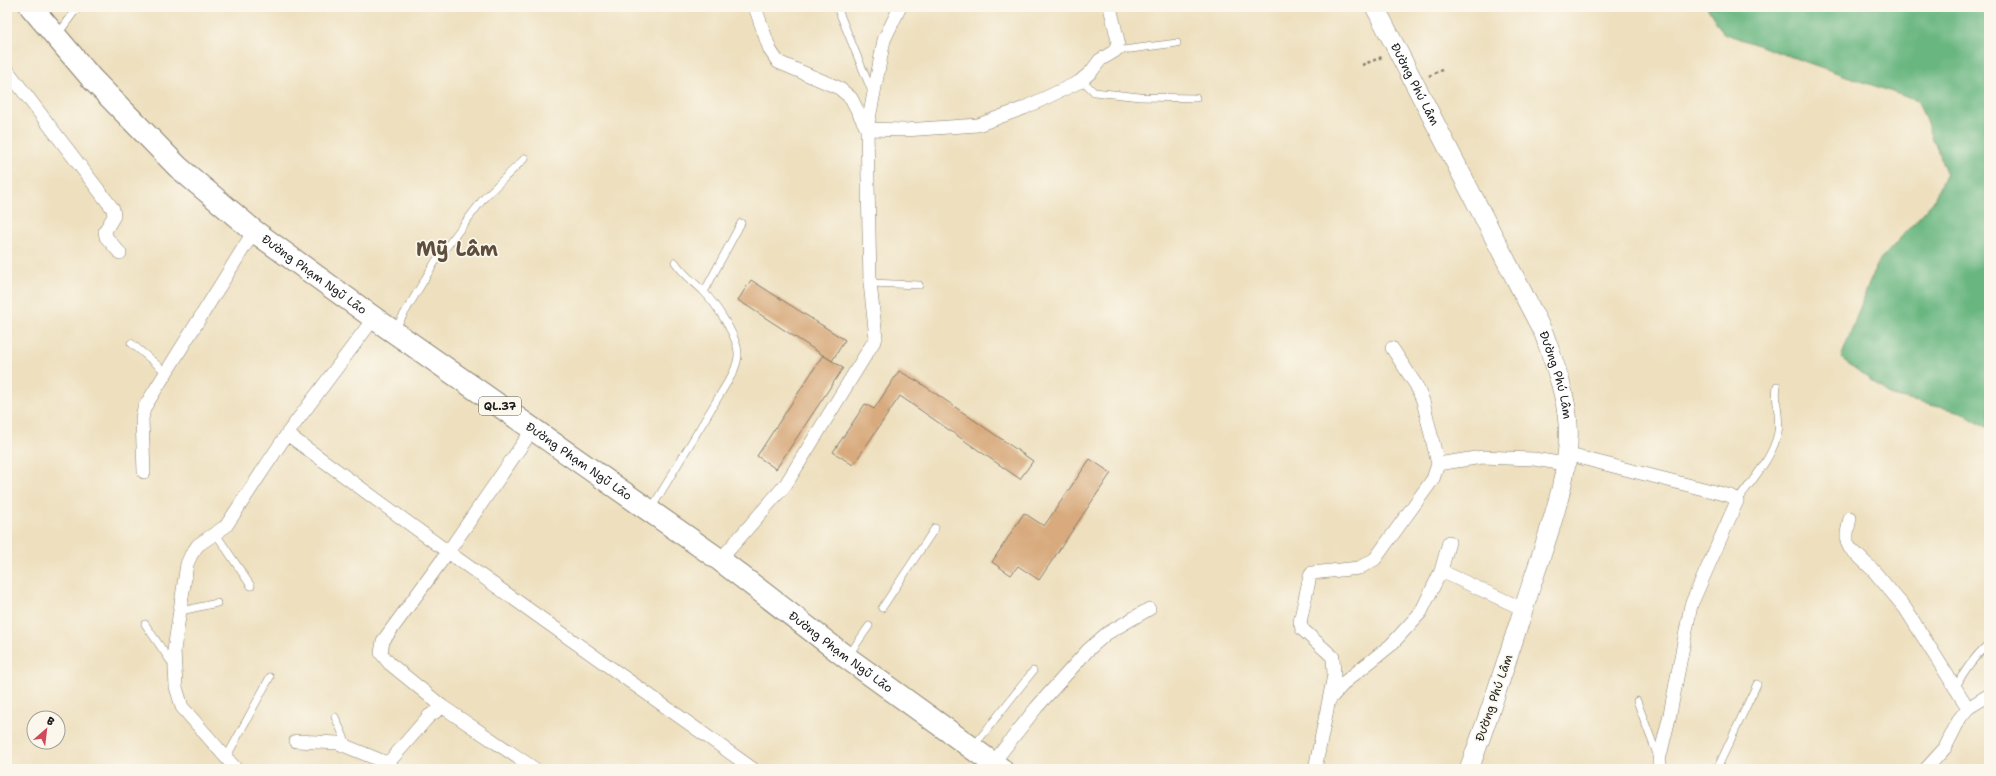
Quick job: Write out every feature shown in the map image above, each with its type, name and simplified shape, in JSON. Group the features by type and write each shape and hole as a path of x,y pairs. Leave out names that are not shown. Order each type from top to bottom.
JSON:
{"highway":[{"name":"Đường Phạm Ngũ Lão","path":"32,7 93,80 178,167 254,230 374,318 649,512 720,560 846,658 998,766"}],"main road":[{"name":"Đường Phú Lâm","path":"1375,7 1544,334 1561,385 1568,425 1566,459 1558,503 1488,721 1469,769"}],"street":[{"path":"755,7 770,50 778,62 839,88 851,98 867,129"},
{"path":"720,560 786,484 876,338 870,284 867,129 884,40 900,7"},
{"path":"867,129 905,130 978,125 1024,108 1079,82 1100,60 1115,51 1118,41 1110,7"},
{"path":"7,70 113,209 114,216 105,231 106,238 120,253"},
{"path":"144,472 142,419 144,408 254,230"},
{"path":"236,769 182,707 176,686 173,666 174,650 181,611 181,597 191,555 198,545 226,526 233,517 287,434 374,318"},
{"path":"1315,769 1334,675 1333,657 1302,628 1300,622 1310,576 1312,574 1359,568 1375,559 1433,479 1438,464 1423,401 1416,385 1392,348"},
{"path":"533,429 448,552 383,641 382,653 389,663 443,707 535,769"},
{"path":"287,434 448,552 753,769"},
{"path":"1438,464 1482,457 1566,459 1731,496 1737,501 1691,605 1660,764"},
{"path":"1850,518 1846,542 1850,548 1873,570 1905,608 1968,708"},
{"path":"1329,700 1346,681 1391,645 1421,612 1441,571 1449,542"},
{"path":"1441,571 1523,609"},
{"path":"998,766 1036,708 1088,650 1106,634 1149,609"},
{"path":"1926,769 1945,748 1960,718 1968,708 1989,695"},
{"path":"296,741 338,743 348,746 385,766 429,716 443,707"}],"lane":[{"path":"57,36 78,7"},
{"path":"837,7 874,96"},
{"path":"1115,51 1177,43"},
{"path":"1084,78 1085,83 1094,92 1140,97 1196,98"},
{"path":"394,331 435,262 484,198 525,158"},
{"path":"704,292 741,223"},
{"path":"649,512 733,373 738,355 733,336 715,306 704,292 682,272 675,262"},
{"path":"870,284 919,285"},
{"path":"131,343 167,373"},
{"path":"1737,501 1766,461 1773,448 1779,431 1775,396 1777,386"},
{"path":"882,608 935,528"},
{"path":"216,534 251,586"},
{"path":"181,611 217,604"},
{"path":"145,624 173,666"},
{"path":"846,658 869,626"},
{"path":"1956,687 1964,671 1979,652 1989,643"},
{"path":"973,748 1033,671"},
{"path":"226,758 270,677"},
{"path":"1717,769 1757,684"},
{"path":"1637,701 1660,764"},
{"path":"335,717 348,746"}],"path":[{"path":"1362,65 1398,52"}],"green space":[{"path":"1707,7 1989,7 1989,428 1961,412 1892,396 1841,358 1876,265 1933,202 1946,172 1918,101 1723,33"}],"building":[{"path":"751,280 845,340 832,361 738,300"},
{"path":"823,355 843,368 776,469 757,456"},
{"path":"899,371 919,382 1033,461 1020,479 900,396 853,465 833,452 865,404 874,409"},
{"path":"1090,459 1111,473 1039,580 1018,566 1011,575 992,562 1024,513 1044,526"}],"district":[{"name":"Mỹ Lâm","path":"457,249"}]}
